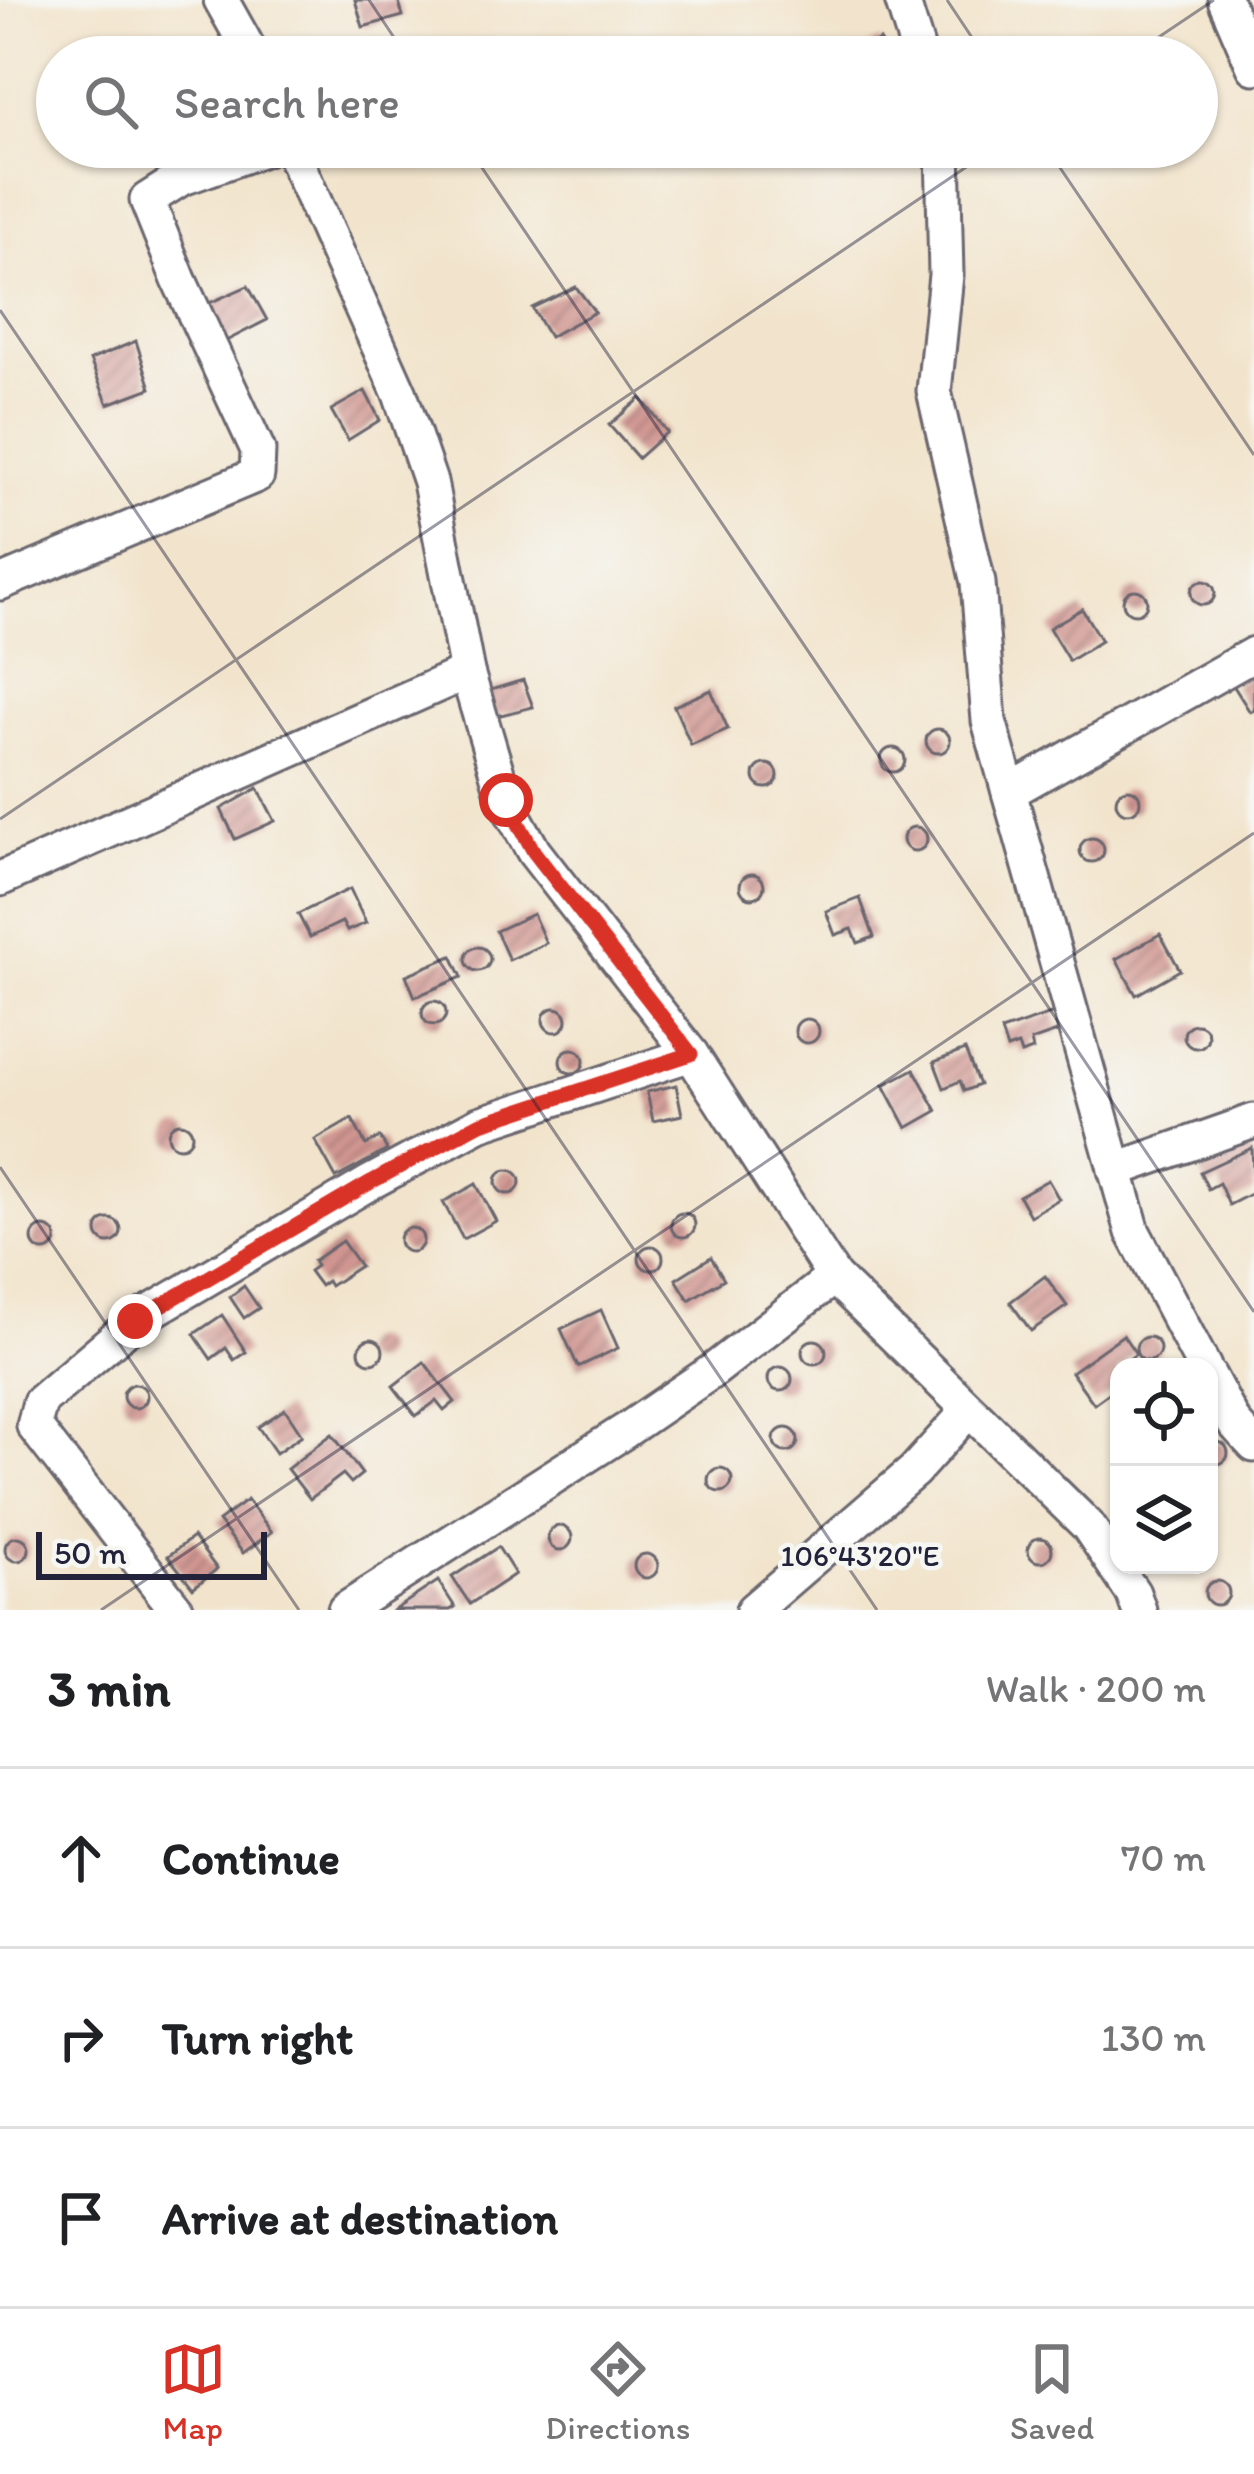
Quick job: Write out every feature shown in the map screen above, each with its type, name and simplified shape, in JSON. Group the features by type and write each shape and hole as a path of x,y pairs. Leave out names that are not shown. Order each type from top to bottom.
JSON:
{"street":[{"path":"221,0 241,36"},
{"path":"902,0 913,36"},
{"path":"1225,0 1254,67"},
{"path":"0,583 257,475 257,450 178,280 147,200 180,179 211,168"},
{"path":"299,168 400,394 430,482 467,672 506,800 534,852 691,1054 834,1276 1088,1526 1133,1593 1139,1610"},
{"path":"943,168 946,275 934,392 978,583 989,721 1132,1232 1199,1358"},
{"path":"1009,792 1254,654"},
{"path":"0,879 467,672"},
{"path":"177,1610 34,1426 40,1402 135,1321 461,1133 691,1054"},
{"path":"1115,1170 1254,1120"},
{"path":"345,1610 626,1431 714,1370 834,1276"},
{"path":"1218,1393 1234,1423 1254,1445"},
{"path":"753,1610 914,1471 968,1412"}],"building":[{"path":"355,0 398,0 403,16 363,27"},
{"path":"248,286 267,320 224,342 205,305"},
{"path":"576,287 595,312 549,337 532,308"},
{"path":"136,341 151,388 108,404 90,360"},
{"path":"365,391 380,420 348,440 331,410"},
{"path":"641,398 667,432 638,458 609,425"},
{"path":"1203,581 1215,593 1203,605 1191,593"},
{"path":"1135,590 1147,602 1135,614 1123,602"},
{"path":"1082,609 1101,641 1069,661 1049,628"},
{"path":"1254,672 1254,710 1250,712 1233,685"},
{"path":"523,680 533,707 489,718 481,693"},
{"path":"711,690 728,729 691,745 674,706"},
{"path":"938,729 950,741 938,753 926,741"},
{"path":"893,748 905,760 893,772 881,760"},
{"path":"766,764 778,776 766,788 754,776"},
{"path":"258,788 275,821 235,839 221,809"},
{"path":"1128,789 1140,801 1128,813 1116,801"},
{"path":"915,827 927,839 915,851 903,839"},
{"path":"1092,838 1104,850 1092,862 1080,850"},
{"path":"752,874 764,886 752,898 740,886"},
{"path":"350,889 366,923 347,931 342,922 310,937 298,914"},
{"path":"860,898 874,937 858,943 852,929 835,935 826,911"},
{"path":"533,914 546,943 509,960 496,931"},
{"path":"1160,934 1180,970 1136,995 1116,959"},
{"path":"478,947 490,959 478,971 466,959"},
{"path":"452,956 462,977 415,997 406,975"},
{"path":"434,1001 446,1013 434,1025 422,1013"},
{"path":"555,1008 567,1020 555,1032 543,1020"},
{"path":"1054,1013 1060,1031 1031,1041 1033,1050 1021,1054 1018,1045 1007,1049 1001,1031"},
{"path":"807,1019 819,1031 807,1043 795,1031"},
{"path":"1196,1024 1208,1036 1196,1048 1184,1036"},
{"path":"572,1049 584,1061 572,1073 560,1061"},
{"path":"965,1050 979,1085 964,1091 960,1081 944,1088 934,1062"},
{"path":"914,1069 937,1111 907,1128 884,1085"},
{"path":"676,1085 682,1115 653,1121 647,1092"},
{"path":"352,1119 366,1145 380,1137 387,1150 336,1178 315,1140"},
{"path":"180,1123 192,1135 180,1147 168,1135"},
{"path":"1252,1148 1254,1192 1229,1205 1219,1183 1208,1189 1200,1172"},
{"path":"508,1170 520,1182 508,1194 496,1182"},
{"path":"1048,1180 1059,1199 1030,1216 1019,1196"},
{"path":"476,1184 496,1221 463,1239 443,1202"},
{"path":"683,1213 695,1225 683,1237 671,1225"},
{"path":"109,1219 121,1231 109,1243 97,1231"},
{"path":"44,1227 56,1239 44,1251 32,1239"},
{"path":"411,1228 423,1240 411,1252 399,1240"},
{"path":"342,1241 360,1266 330,1286 327,1281 320,1286 309,1271 316,1266 313,1261"},
{"path":"651,1246 663,1258 651,1270 639,1258"},
{"path":"711,1257 724,1279 689,1300 676,1279"},
{"path":"1045,1276 1067,1306 1031,1331 1010,1302"},
{"path":"244,1286 259,1308 244,1318 230,1297"},
{"path":"601,1310 618,1348 578,1367 561,1329"},
{"path":"222,1315 246,1352 234,1360 226,1348 211,1359 194,1334"},
{"path":"1123,1335 1136,1354 1110,1358 1110,1392 1094,1404 1071,1372"},
{"path":"1143,1338 1159,1344 1155,1358 1137,1354"},
{"path":"371,1339 383,1351 371,1363 359,1351"},
{"path":"814,1340 826,1352 814,1364 802,1352"},
{"path":"424,1362 455,1402 444,1411 436,1401 416,1416 393,1386"},
{"path":"780,1367 792,1379 780,1391 768,1379"},
{"path":"135,1384 147,1396 135,1408 123,1396"},
{"path":"285,1409 302,1435 276,1453 258,1427"},
{"path":"786,1428 798,1440 786,1452 774,1440"},
{"path":"332,1434 362,1474 351,1483 343,1474 310,1499 287,1469"},
{"path":"1218,1442 1225,1445 1225,1461 1218,1464"},
{"path":"720,1468 732,1480 720,1492 708,1480"},
{"path":"247,1500 272,1532 243,1553 218,1521"},
{"path":"560,1526 572,1538 560,1550 548,1538"},
{"path":"17,1537 29,1549 17,1561 5,1549"},
{"path":"193,1537 217,1569 193,1588 168,1556"},
{"path":"1040,1538 1052,1550 1040,1562 1028,1550"},
{"path":"498,1547 515,1574 470,1604 452,1577"},
{"path":"646,1554 658,1566 646,1578 634,1566"},
{"path":"438,1581 455,1607 394,1610"},
{"path":"1217,1581 1229,1593 1217,1605 1205,1593"}],"route":[{"path":"135,1321 479,1124 691,1054 534,852 506,800"}]}
